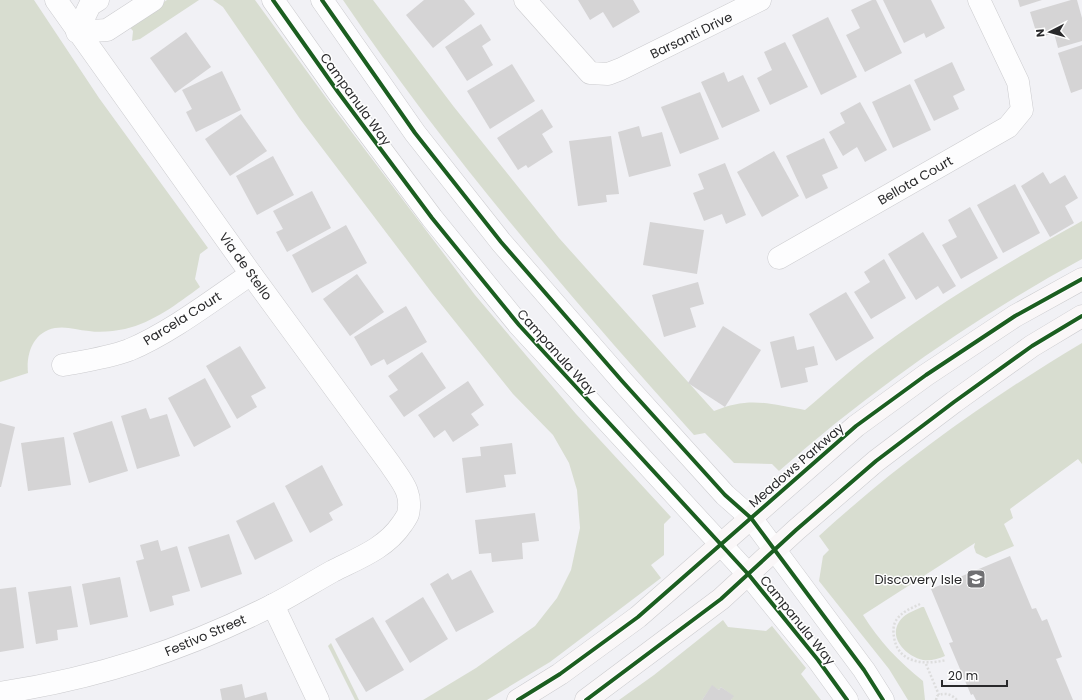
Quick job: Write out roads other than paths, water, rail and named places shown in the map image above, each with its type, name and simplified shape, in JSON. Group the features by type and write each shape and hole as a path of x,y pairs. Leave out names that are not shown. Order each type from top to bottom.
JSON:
{"main road":[{"name":"Meadows Parkway","path":"518,700 560,674 638,617 856,426 926,375 1015,316 1082,279"},
{"path":"586,700 658,647 749,575 774,549 876,461 954,402 1032,346 1082,316"}],"street":[{"name":"Via de Stello","path":"56,0 77,32 409,492 408,514 394,536"},
{"path":"98,0 90,5 77,32 107,30 152,0"},
{"name":"Campanula Way","path":"273,0 338,92 432,218 518,325 749,575 818,660 847,700"},
{"name":"Campanula Way","path":"322,0 414,133 501,242 622,381 725,495 751,518 864,670 883,700"},
{"name":"Barsanti Drive","path":"525,0 590,73 608,74 760,0"},
{"name":"Bellota Court","path":"779,258 1008,127 1022,110 1018,82 979,0"},
{"name":"Parcela Court","path":"63,365 96,359 129,350 169,329 251,274"},
{"name":"Festivo Street","path":"0,693 93,675 151,658 208,635 273,605 368,554 394,536"},
{"path":"273,605 318,700"}],"place":[{"name":"Discovery Isle","path":"976,579"}]}
